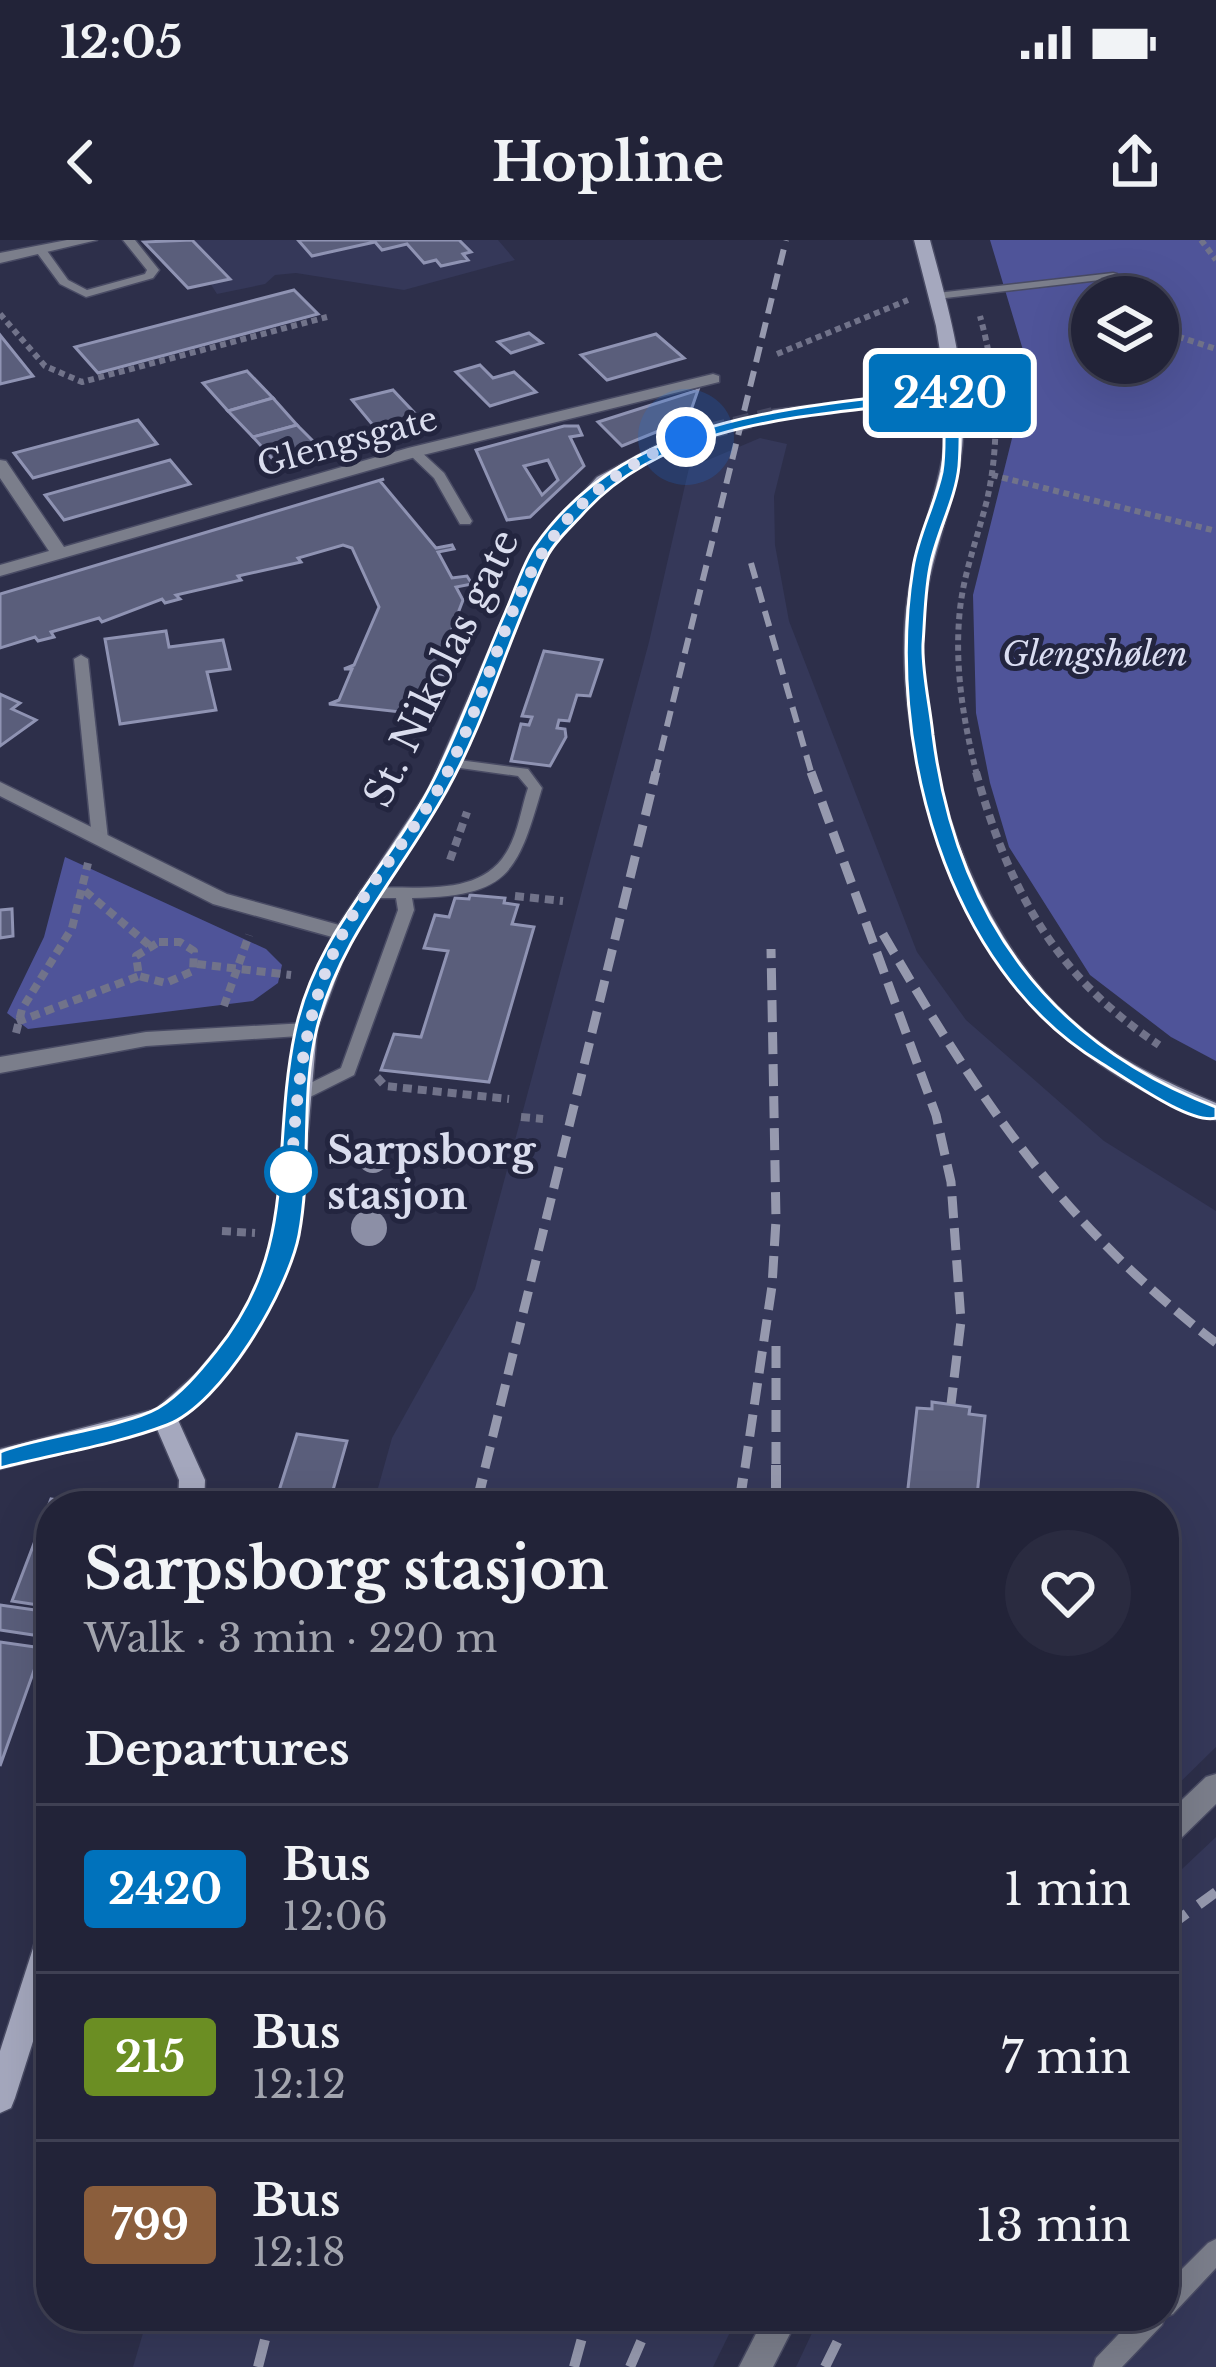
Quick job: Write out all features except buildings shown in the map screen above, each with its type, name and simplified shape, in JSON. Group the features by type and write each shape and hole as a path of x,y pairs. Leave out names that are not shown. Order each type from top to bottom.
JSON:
{"street":[{"path":"0,258 89,240"},
{"path":"922,240 937,296 952,393 951,470 922,565 914,650 928,767 954,870 999,954 1031,996 1087,1045 1173,1096 1216,1112"},
{"name":"Glengsgate","path":"0,571 414,452 712,379"},
{"path":"772,415 952,393"},
{"name":"St. Nikolas gate","path":"164,1417 206,1380 236,1343 277,1269 287,1237 296,1097 306,1030 343,933 416,826 452,763 542,549 560,523 603,481 686,437"},
{"path":"0,465 60,554"},
{"path":"0,788 220,899 343,933"},
{"path":"0,1065 146,1039 306,1030"},
{"path":"0,1459 164,1417 193,1480 192,1491"},
{"path":"1179,1822 1216,1786"},
{"path":"0,2098 6,2060 36,1979"},
{"path":"754,2367 774,2331"}],"lane":[{"path":"40,250 75,292 86,294 149,276 153,270 129,240"},
{"path":"937,296 1071,281"},
{"path":"414,452 440,476 465,521"},
{"path":"81,659 100,838"},
{"path":"367,892 439,890 483,880 510,861 535,788 523,772 452,763"},
{"path":"296,1097 348,1071 406,910 404,893"},
{"path":"1179,2289 1216,2251"},
{"path":"1105,2367 1140,2331"}],"path":[{"path":"1201,240 1216,260"},
{"path":"973,292 997,371 992,475 960,611 961,676 971,741 1011,878 1039,931 1076,981 1118,1018 1172,1054"},
{"path":"777,353 905,301 937,296"},
{"path":"0,314 44,367 64,380 82,382 327,317"},
{"path":"1179,337 1216,349"},
{"path":"992,475 1216,531"},
{"path":"439,890 483,767"},
{"path":"16,1038 17,1022 63,948 85,891 88,861"},
{"path":"85,891 149,945"},
{"path":"500,895 563,901"},
{"path":"223,1010 250,934"},
{"path":"139,976 136,956 149,945 179,942 194,951 197,964"},
{"path":"17,1022 139,976 156,983 177,981 197,964 292,975"},
{"path":"371,1070 385,1086 509,1099"},
{"path":"447,1104 450,1093"},
{"path":"521,1117 543,1119"},
{"path":"222,1231 257,1234"}],"shaded area":[{"path":"188,240 498,240 515,260 404,290 296,273 217,294 210,283 225,278"},
{"path":"760,438 787,444 774,496 775,545 789,621 917,952 966,1020 1104,1141 1216,1211 1216,1747 1179,1783 1179,1491 377,1491 392,1438 475,1289 649,642 689,468"},
{"path":"1216,1837 1216,2367 796,2367 813,2331 1179,2331 1179,1872"},
{"path":"144,2331 731,2331 713,2367 133,2367"}],"green space":[{"name":"Glengshølen","path":"990,240 1216,240 1216,1061 1171,1037 1090,975 1009,847 976,713 973,595 1029,370"},
{"path":"65,857 266,949 282,965 278,983 253,1001 28,1029 7,1013 44,937"}],"tunnel":[{"path":"686,437 773,415"}],"railway":[{"path":"655,775 786,240"},
{"path":"751,563 812,774"},
{"path":"485,1468 656,772"},
{"path":"812,774 936,1115 951,1182 961,1321 951,1404"},
{"path":"883,934 954,1051 1028,1156 1112,1252 1216,1343"},
{"path":"745,1468 772,1286 776,1220 771,949"},
{"path":"776,1346 776,1491"},
{"path":"480,1491 486,1465"},
{"path":"741,1491 745,1465"},
{"path":"1179,1919 1216,1892"},
{"path":"258,2367 267,2331"},
{"path":"574,2367 584,2331"},
{"path":"630,2367 646,2331"},
{"path":"825,2367 843,2331"}],"bus line":[{"name":"2420","path":"0,1459 164,1417 206,1380 236,1343 264,1298 287,1237 296,1097 306,1030 322,979 367,892 416,826 452,763 542,549 560,523 603,481 686,437 730,424 952,393 951,470 922,565 914,650 916,702 954,870 999,954 1031,996 1087,1045 1173,1096 1216,1112"}],"place":[{"name":"Sarpsborg stasjon","path":"291,1172"}],"route":[{"path":"291,1172 290,1190 306,1030 322,979 367,892 416,826 452,763 542,549 560,523 603,481 686,437"}]}
